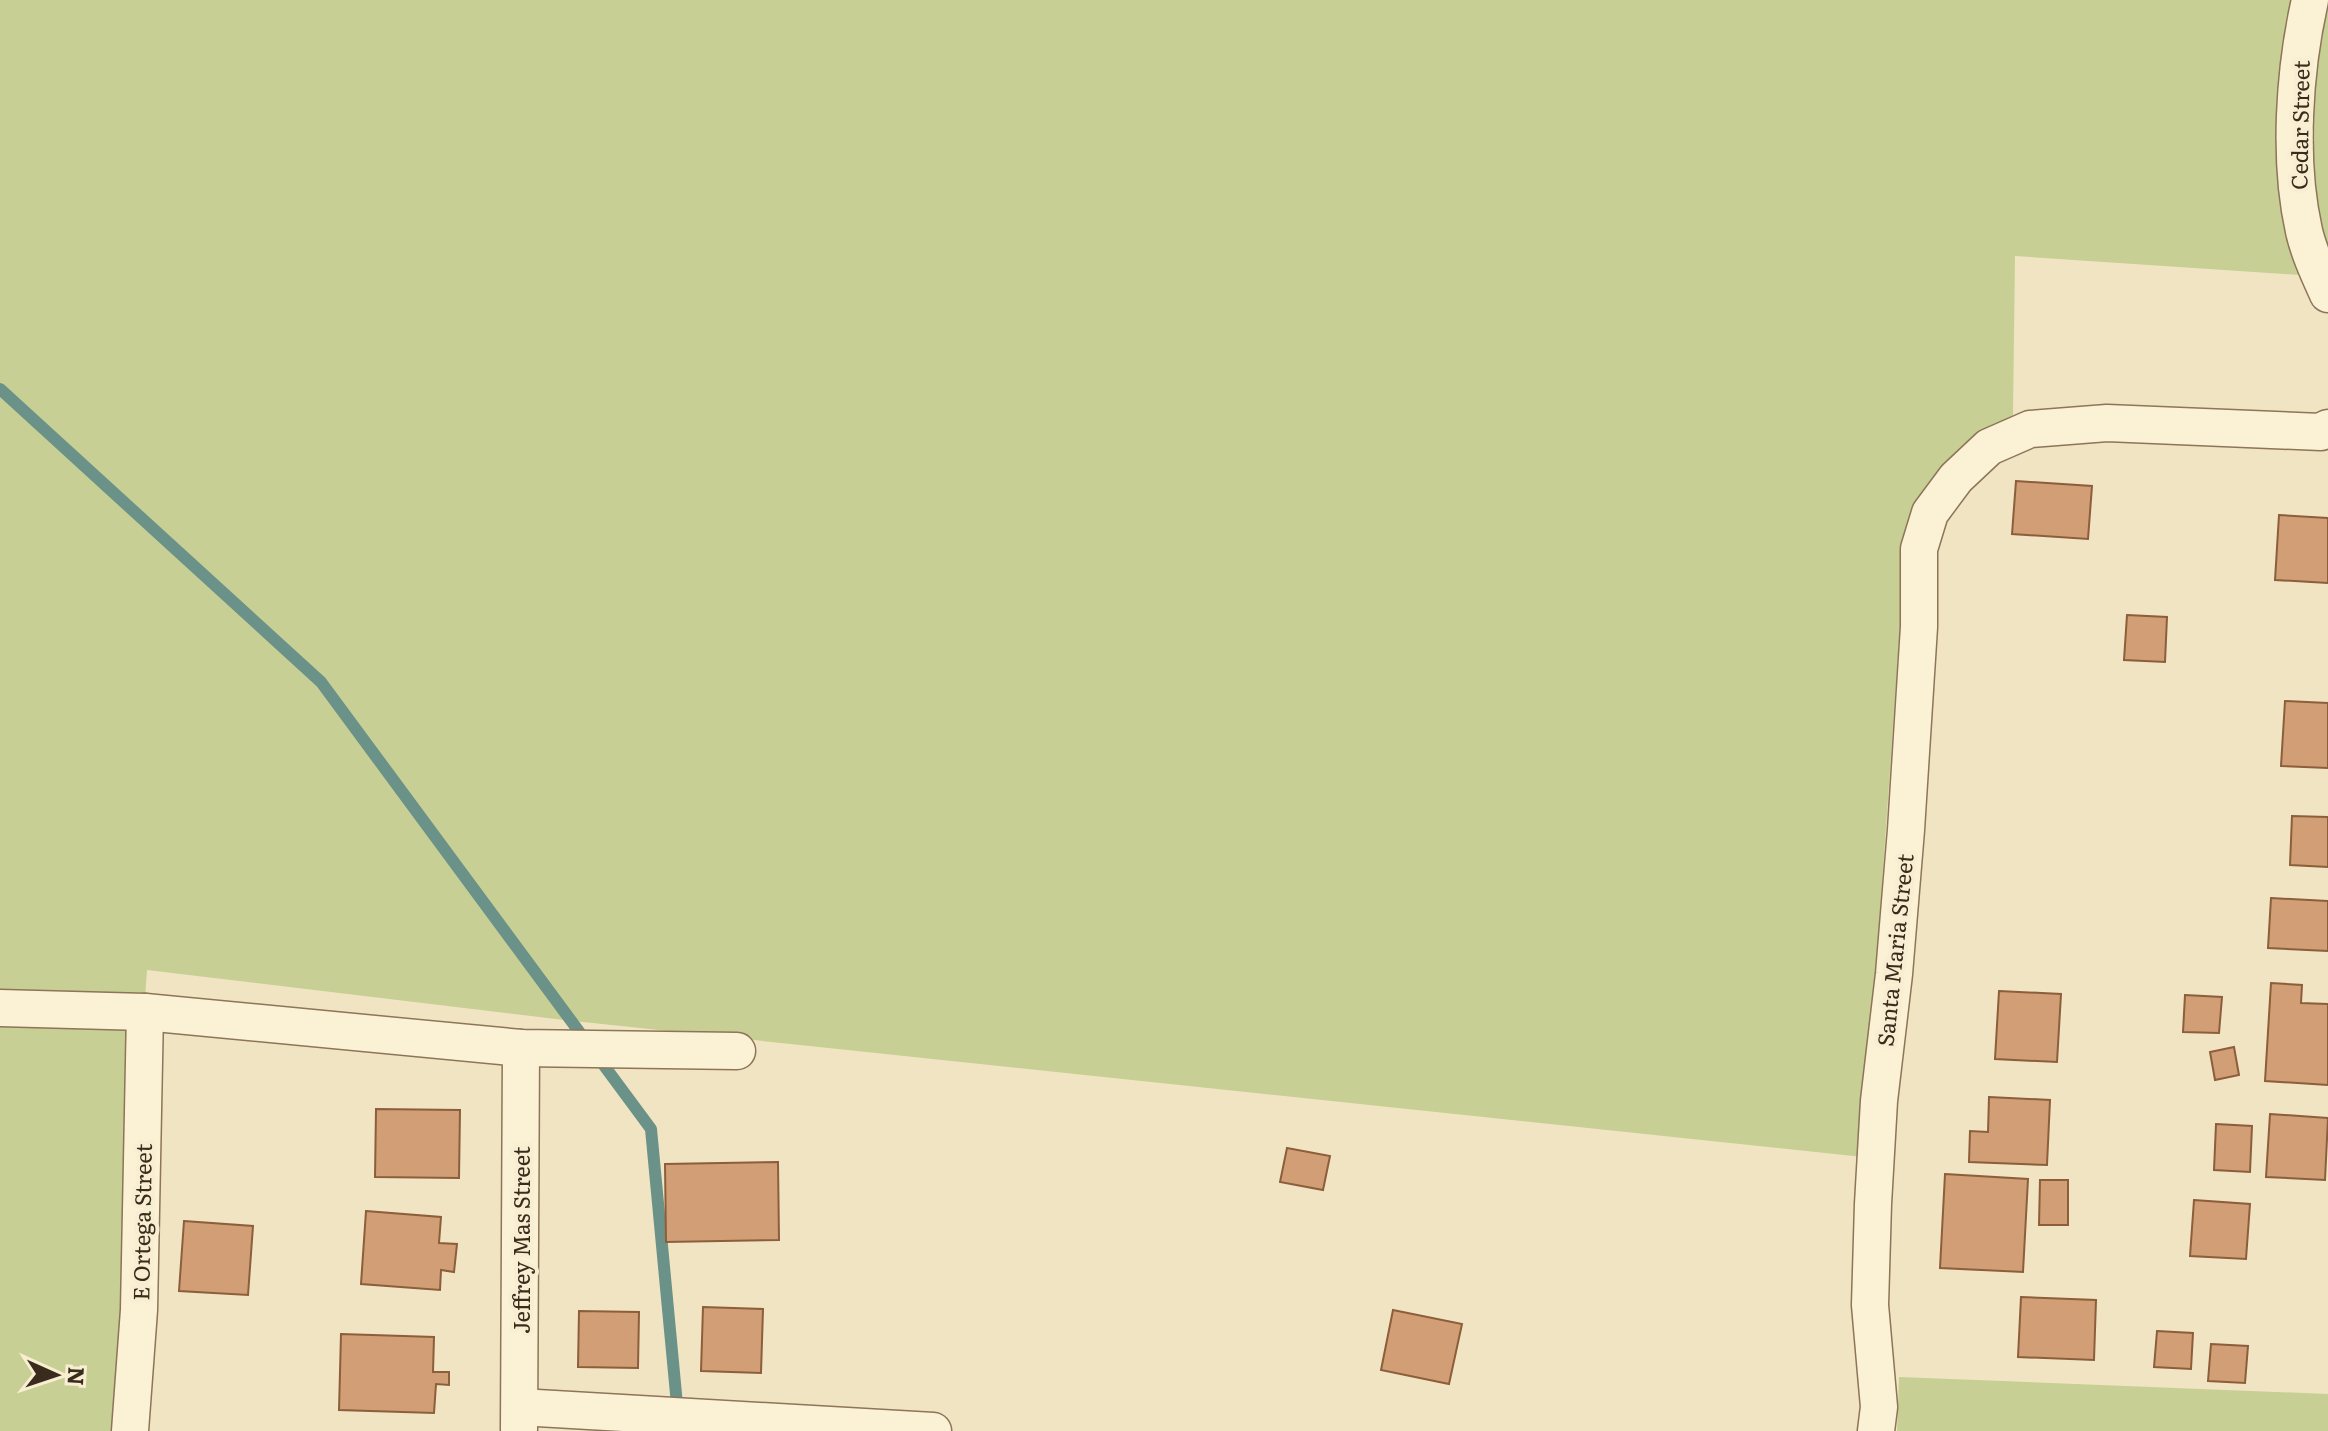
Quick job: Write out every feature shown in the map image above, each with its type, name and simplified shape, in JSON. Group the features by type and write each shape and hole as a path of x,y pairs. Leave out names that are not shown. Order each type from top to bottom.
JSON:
{"street":[{"name":"Cedar Street","path":"2310,0 2301,42 2295,153 2304,234 2328,294"},
{"name":"Santa Maria Street","path":"1876,1431 1879,1407 1870,1305 1879,1101 1906,830 1919,627 1919,549 1930,513 1956,478 1989,447 2030,429 2107,423 2321,432 2328,428"},
{"path":"0,1008 145,1012 521,1048 737,1051"},
{"name":"E Ortega Street","path":"130,1431 139,1310 145,1012"},
{"name":"Jeffrey Mas Street","path":"519,1419 521,1048"},
{"path":"519,1419 933,1431"}],"green space":[{"path":"0,0 2299,0 2290,243 2300,275 2015,256 2013,415 1974,440 1904,569 1863,1157 564,1020 147,970 114,1431 0,1431"},
{"path":"2319,0 2328,0 2328,270 2318,239 2309,172"},
{"path":"1899,1377 2328,1394 2328,1431 1897,1431"}],"building":[{"path":"2016,481 2092,486 2088,539 2012,534"},
{"path":"2279,515 2328,518 2328,583 2275,580"},
{"path":"2127,615 2167,617 2165,662 2124,660"},
{"path":"2285,701 2328,703 2328,768 2281,766"},
{"path":"2292,816 2328,817 2328,867 2290,865"},
{"path":"2271,898 2328,901 2328,951 2268,948"},
{"path":"2271,983 2302,985 2301,1003 2328,1004 2328,1085 2265,1081"},
{"path":"1999,991 2061,994 2057,1062 1995,1059"},
{"path":"2185,995 2222,997 2219,1033 2183,1032"},
{"path":"2234,1047 2239,1075 2215,1080 2210,1052"},
{"path":"1989,1097 2050,1100 2047,1165 1969,1162 1970,1131 1988,1132"},
{"path":"376,1109 460,1110 459,1178 375,1177"},
{"path":"2270,1114 2328,1118 2325,1180 2266,1177"},
{"path":"2216,1124 2252,1126 2250,1172 2214,1170"},
{"path":"1287,1148 1330,1156 1323,1190 1280,1182"},
{"path":"778,1162 779,1240 666,1242 665,1164"},
{"path":"1945,1174 2028,1179 2023,1272 1940,1268"},
{"path":"2040,1180 2068,1180 2068,1225 2039,1225"},
{"path":"2194,1200 2250,1204 2246,1259 2190,1256"},
{"path":"366,1211 441,1217 439,1243 457,1244 454,1272 441,1270 440,1290 361,1284"},
{"path":"184,1221 253,1226 248,1295 179,1291"},
{"path":"2021,1297 2096,1300 2094,1360 2018,1357"},
{"path":"703,1307 763,1309 761,1373 701,1371"},
{"path":"1393,1310 1462,1324 1449,1384 1381,1370"},
{"path":"579,1311 639,1312 638,1368 578,1367"},
{"path":"2157,1331 2193,1333 2191,1369 2154,1367"},
{"path":"341,1334 434,1337 433,1372 449,1372 449,1385 436,1384 434,1413 339,1410"},
{"path":"2211,1344 2248,1346 2245,1383 2208,1381"}],"waterway":[{"path":"0,389 321,682 586,1041"},
{"path":"597,1056 651,1129 678,1415"}]}
